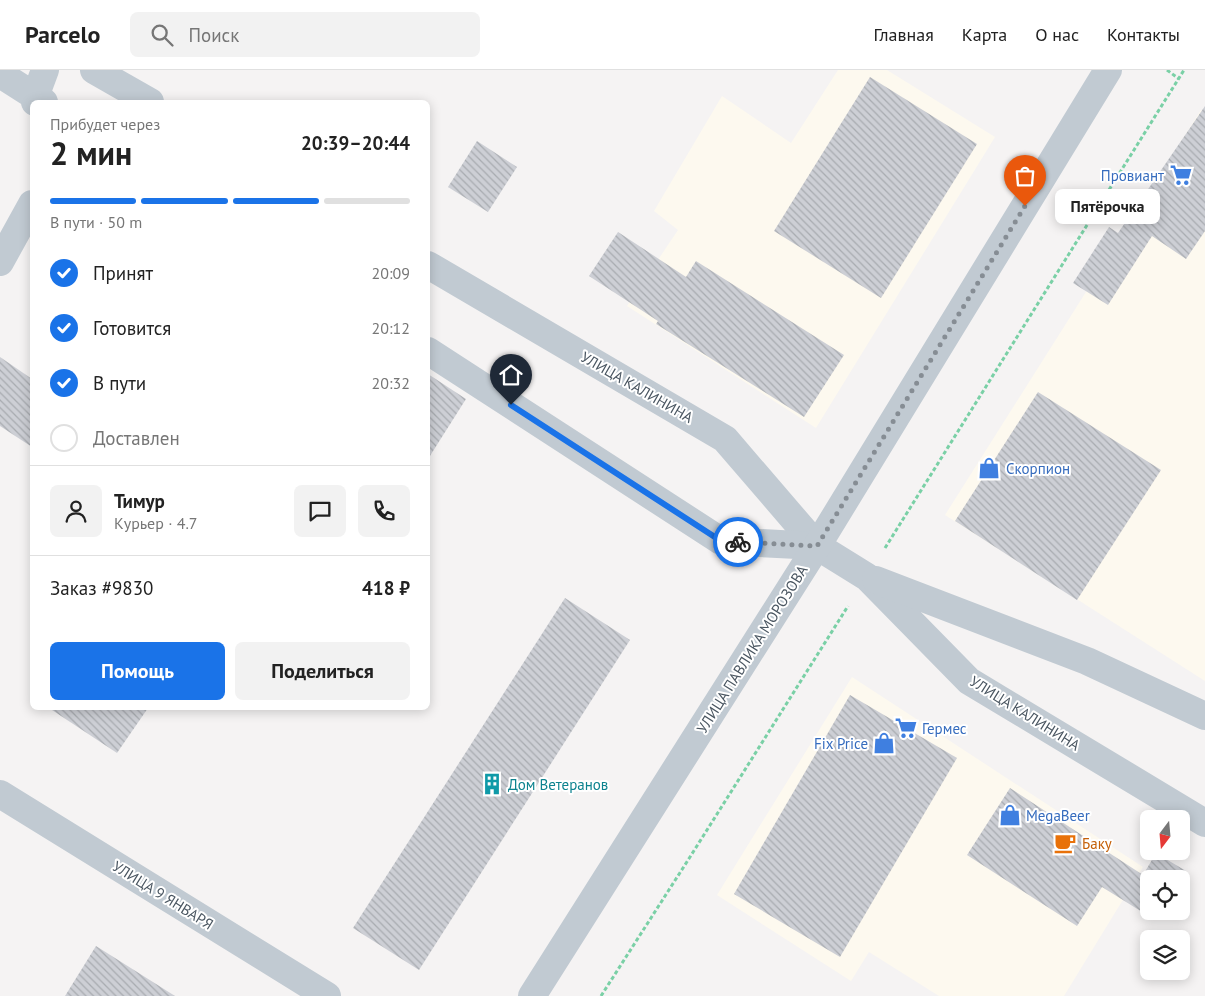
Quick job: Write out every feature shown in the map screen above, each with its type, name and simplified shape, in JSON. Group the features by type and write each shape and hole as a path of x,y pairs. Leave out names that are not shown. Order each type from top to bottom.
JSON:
{"street":[{"path":"38,100 45,70"},
{"path":"94,70 146,100"},
{"name":"УЛИЦА ПАВЛИКА МОРОЗОВА","path":"532,996 817,546 1108,70"},
{"path":"0,74 37,100"},
{"path":"0,262 30,208"},
{"name":"УЛИЦА КАЛИНИНА","path":"430,266 725,439 817,546 867,577 1087,662 1205,716"},
{"name":"УЛИЦА КАЛИНИНА","path":"430,352 721,541 817,546"},
{"name":"УЛИЦА КАЛИНИНА","path":"867,577 969,681 1205,823"},
{"name":"УЛИЦА 9 ЯНВАРЯ","path":"0,794 327,996"}],"path":[{"path":"1167,70 1179,79"},
{"path":"601,996 867,577 1184,70"}],"shaded area":[{"path":"838,70 887,70 995,137 816,428 627,306 678,230 654,211 722,96 791,143"},
{"path":"1201,110 1205,113 1205,681 945,515"},
{"path":"852,677 1143,867 1064,996 939,996 869,952 851,981 717,895"}],"building":[{"path":"870,77 977,144 881,298 774,231"},
{"name":"Провиант","path":"1205,106 1205,231 1186,259 1152,236 1108,305 1073,283 1109,227 1118,233"},
{"path":"477,141 517,167 488,212 448,187"},
{"path":"618,232 686,277 696,261 844,355 804,417 656,324 658,321 589,276"},
{"path":"0,357 30,378 30,446 0,426"},
{"path":"430,375 466,399 430,456"},
{"path":"1038,392 1161,470 1077,600 955,521"},
{"name":"Дом Ветеранов","path":"565,598 630,640 419,970 353,928"},
{"path":"850,695 957,758 840,957 734,894"},
{"path":"52,710 147,710 117,753"},
{"path":"1010,788 1140,873 1140,911 1102,887 1077,926 967,855"},
{"path":"1152,860 1168,860 1184,870 1146,870"},
{"path":"96,946 175,996 65,996"}],"way so far":[{"path":"738,542 817,546 1025,206"}],"place":[{"name":"Провиант","path":"1181,175"},
{"name":"Пятёрочка","path":"1025,206"},
{"name":"Скорпион","path":"989,468"},
{"name":"Гермес","path":"906,728"},
{"name":"Fix Price","path":"884,743"},
{"name":"Дом Ветеранов","path":"492,784"},
{"name":"MegaBeer","path":"1010,815"},
{"name":"Баку","path":"1065,843"}],"route":[{"path":"511,405 721,541 738,542"}]}
